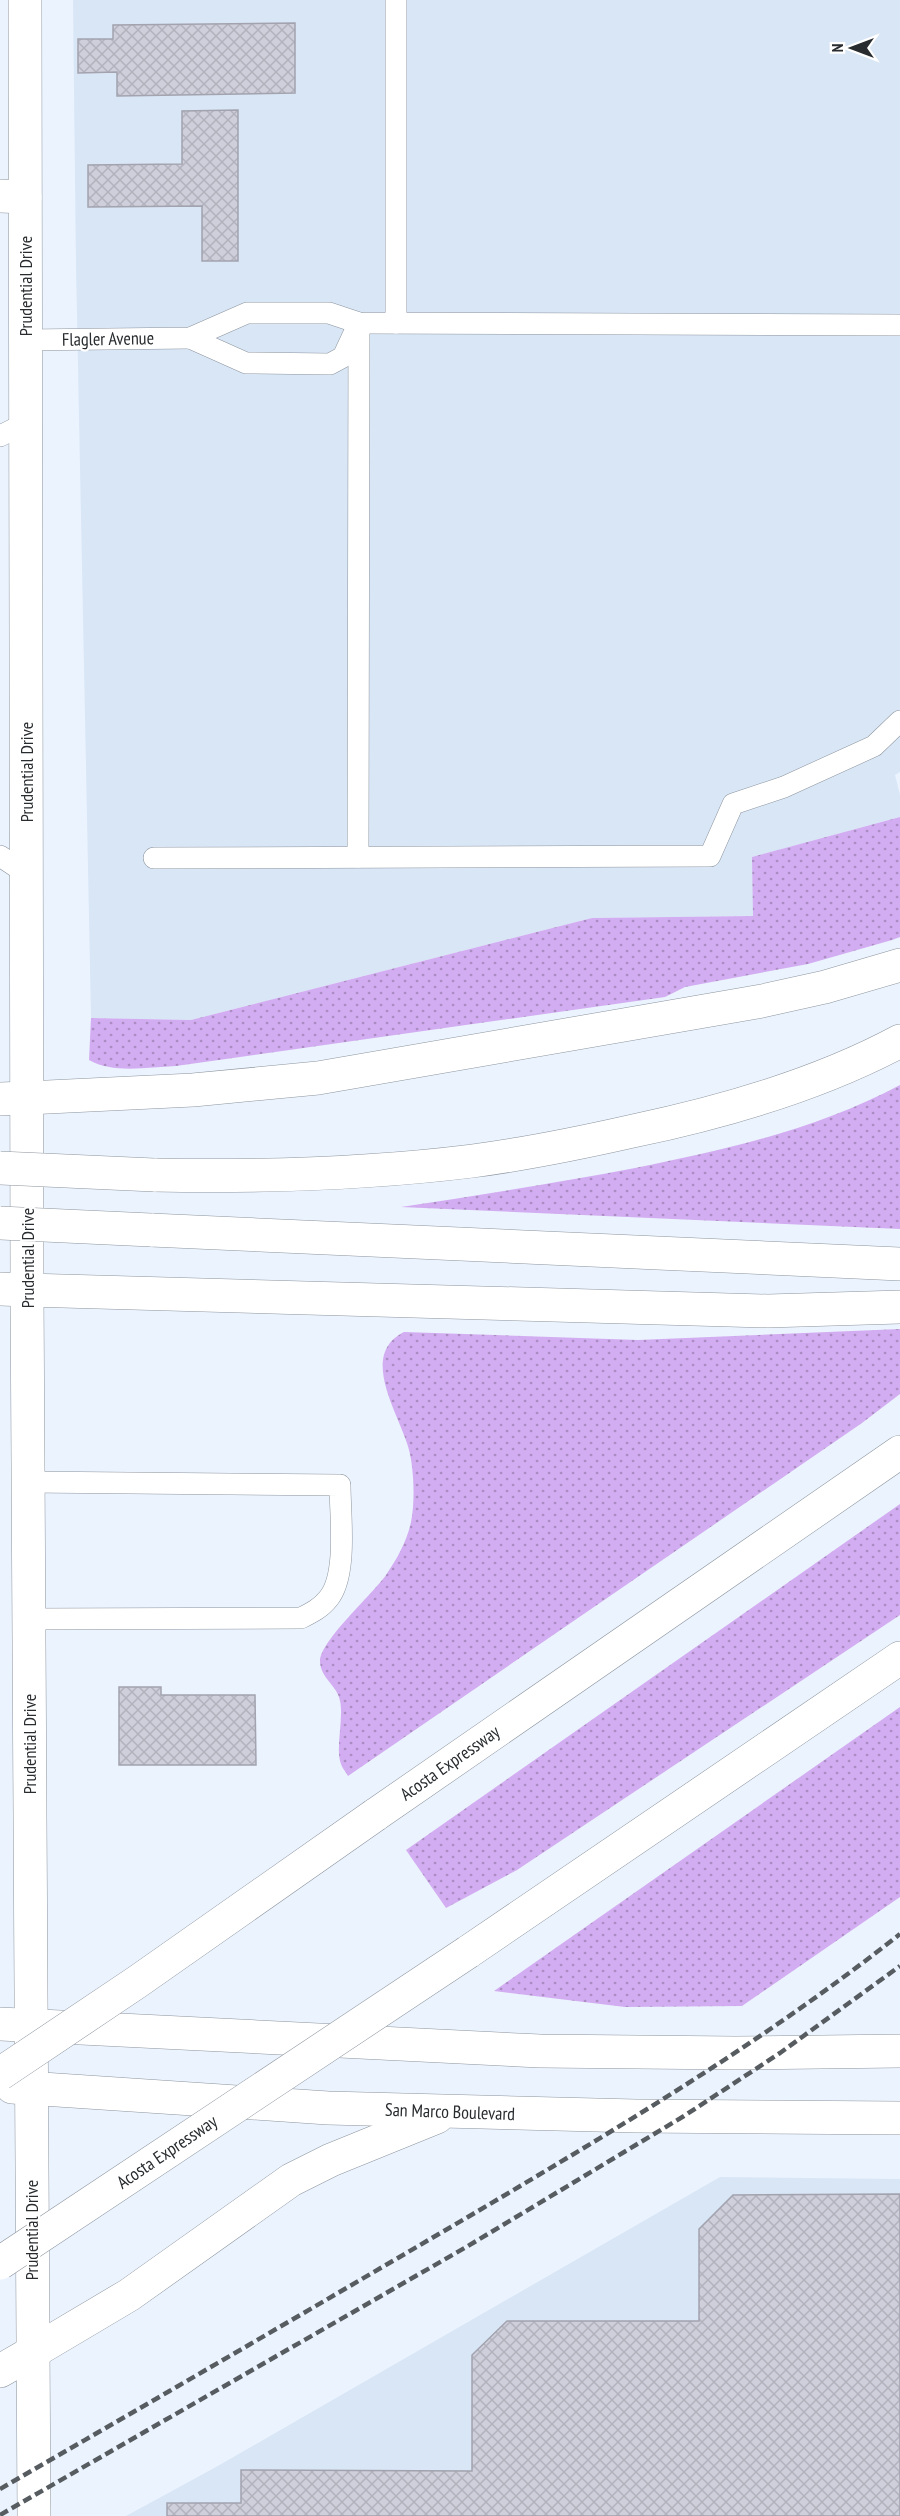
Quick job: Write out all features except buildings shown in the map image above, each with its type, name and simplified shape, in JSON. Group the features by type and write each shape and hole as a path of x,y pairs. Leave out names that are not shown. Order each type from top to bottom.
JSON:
{"main road":[{"name":"Prudential Drive","path":"25,0 13,196 26,340 13,429 14,1290 29,1482 30,1619 16,2025 32,2088 34,2516"},
{"path":"14,1099 232,1088 353,1072 729,1008 825,987 900,965"},
{"path":"0,1168 154,1175 276,1175 382,1170 474,1161 677,1122 736,1105 852,1064 900,1041"},
{"path":"0,1223 900,1264"},
{"path":"14,1290 768,1311 900,1307"},
{"name":"Acosta Expressway","path":"0,2074 137,1982 900,1452"},
{"name":"Acosta Expressway","path":"0,2263 468,1952 900,1658"},
{"path":"16,2025 540,2051 735,2054 900,2051"},
{"name":"San Marco Boulevard","path":"0,2086 328,2108 449,2112 900,2118"},
{"path":"0,2371 129,2295 291,2180 331,2160 449,2112"}],"lane":[{"path":"396,0 396,323"},
{"path":"190,338 247,313 329,313 359,323 900,325"},
{"path":"190,338 246,363 330,364 343,357 359,323"},
{"path":"358,857 359,323"},
{"name":"Flagler Avenue","path":"26,340 190,338"},
{"path":"154,858 710,856 733,804 784,788 874,746 900,721"},
{"path":"29,1482 340,1485 340,1566 337,1585 329,1599 302,1618 30,1619"}],"shaded area":[{"path":"73,0 900,0 900,772 895,775 900,795 900,817 753,857 754,916 592,918 191,1020 91,1018"},
{"path":"900,817 900,937 892,940 808,964 685,987 665,997 176,1066 120,1068 89,1060 91,1018 191,1020 592,918 753,916 752,857"},
{"path":"900,1085 900,1229 401,1207 606,1173 737,1145 837,1114"},
{"path":"900,1329 900,1394 862,1423 348,1776 339,1758 341,1708 339,1696 323,1672 320,1661 323,1652 338,1630 390,1569 404,1543 411,1522 414,1488 410,1454 386,1389 383,1372 384,1356 390,1343 404,1332 638,1340"},
{"path":"900,1504 900,1615 517,1870 446,1908 406,1850"},
{"path":"900,1707 900,1897 742,2006 625,2007 494,1991"},
{"path":"720,2177 900,2179 900,2516 126,2516 216,2467"}],"railway":[{"path":"0,2489 473,2214 637,2115 745,2046 900,1934"},
{"path":"0,2515 468,2246 684,2116 780,2053 900,1966"}]}
